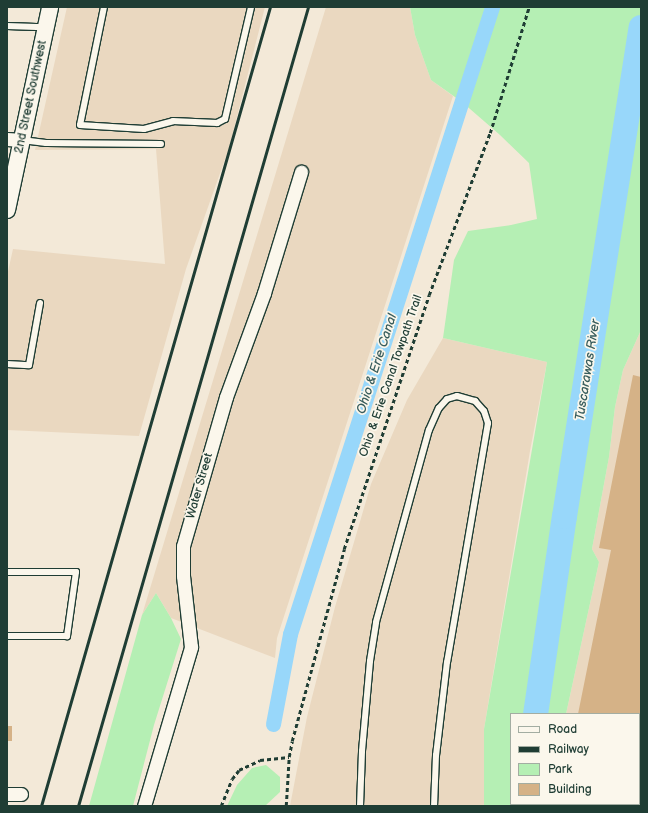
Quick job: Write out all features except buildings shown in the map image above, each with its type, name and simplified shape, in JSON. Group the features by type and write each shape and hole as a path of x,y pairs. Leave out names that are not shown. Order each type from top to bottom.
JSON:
{"street":[{"name":"2nd Street Southwest","path":"7,210 14,139 46,27 50,7"},
{"name":"Water Street","path":"144,806 191,647 183,576 183,546 226,397 264,293 301,172"},
{"path":"7,794 22,794"}],"lane":[{"path":"104,7 80,125 144,128 173,122 217,123 225,119 252,7"},
{"path":"7,26 46,27"},
{"path":"14,139 46,143 160,144"},
{"path":"7,364 29,365 40,303"},
{"path":"360,806 362,751 370,661 376,622 429,430 440,408 447,399 457,396 475,401 484,411 488,423 447,662 436,755 434,806"},
{"path":"7,572 76,572 67,636 7,636"}],"path":[{"name":"Ohio & Erie Canal Towpath Trail","path":"286,806 289,757 338,569 355,513 429,295 490,133 529,7"},
{"path":"221,806 232,779 239,770 260,760 289,757"}],"shaded area":[{"path":"67,7 265,7 229,148 186,269 139,436 7,430 7,276 13,249 165,264 156,149 35,150"},
{"path":"326,7 410,7 415,35 431,80 453,96 277,638 275,658 171,618 156,593 142,615"},
{"path":"641,330 641,806 550,806 640,805 640,713 566,713 599,562 592,549 609,457 615,407 623,370"},
{"path":"443,338 547,362 530,451 484,729 484,806 290,806 307,717 335,607 371,484 407,400"}],"green space":[{"path":"410,7 641,7 641,330 623,370 615,407 609,457 592,549 599,562 566,713 510,713 510,805 550,806 484,806 484,729 547,362 443,338 454,260 468,231 511,225 537,219 529,163 462,102 431,80 415,35"},
{"path":"156,593 171,618 181,639 154,725 133,806 89,806 142,615"},
{"path":"266,765 280,777 280,792 265,806 227,806 237,785 252,768"}],"waterway":[{"name":"Ohio & Erie Canal","path":"273,724 290,634 492,7"},
{"name":"Tuscarawas River","path":"535,713 564,516 641,27"}],"railway":[{"path":"41,806 270,7"},
{"path":"78,806 308,7"}]}
